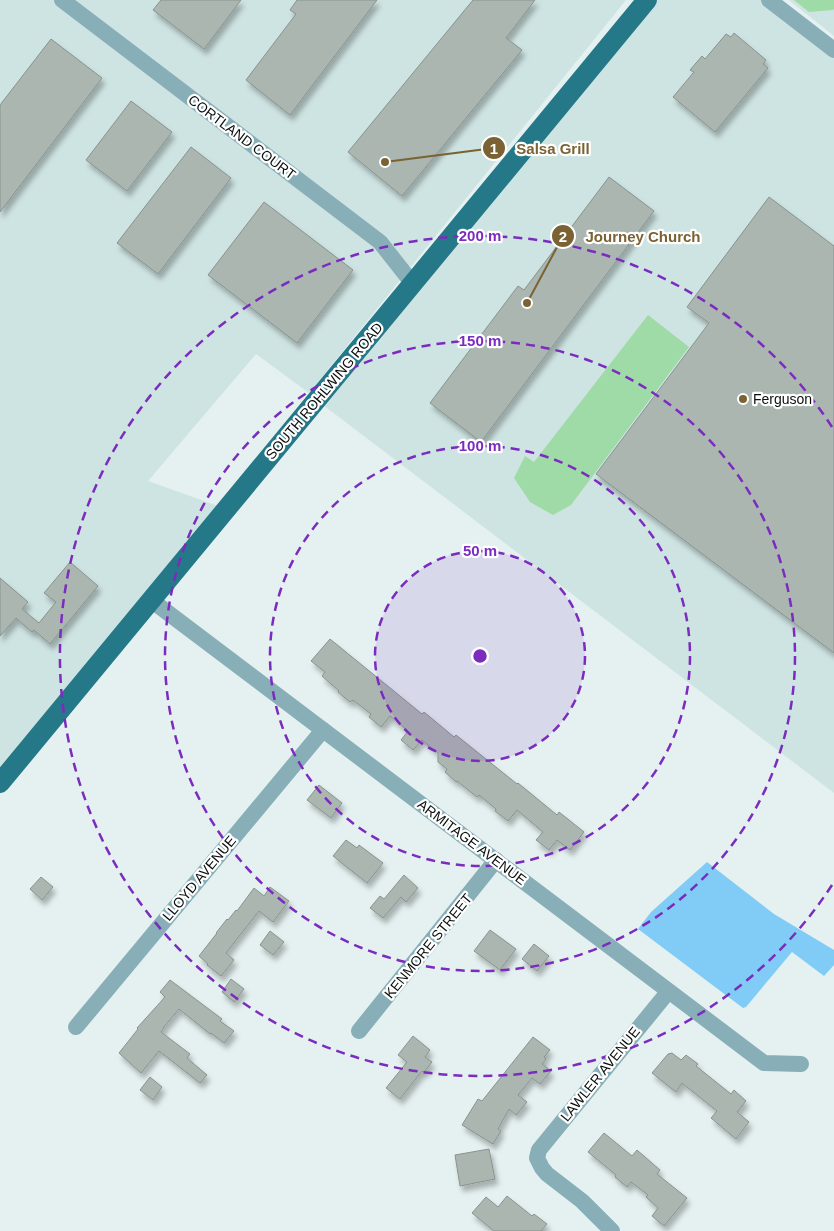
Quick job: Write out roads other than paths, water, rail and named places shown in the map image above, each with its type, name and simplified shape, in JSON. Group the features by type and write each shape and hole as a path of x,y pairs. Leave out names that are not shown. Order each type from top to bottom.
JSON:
{"main road":[{"name":"SOUTH ROHLWING ROAD","path":"0,783 647,0"}],"street":[{"name":"CORTLAND COURT","path":"62,0 380,242 413,284"},
{"path":"769,0 834,50"},
{"name":"ARMITAGE AVENUE","path":"151,600 764,1063 801,1064"},
{"name":"LLOYD AVENUE","path":"76,1027 323,730"},
{"name":"KENMORE STREET","path":"360,1032 496,860"},
{"name":"LAWLER AVENUE","path":"612,1231 582,1201 547,1174 537,1158 543,1144 668,992"}],"water":[{"path":"707,862 774,914 834,950 834,965 824,976 792,952 746,1007 743,1008 638,929 651,912"}],"place":[{"name":"Salsa Grill","path":"385,162"},
{"name":"Journey Church","path":"527,303"},
{"name":"Ferguson","path":"743,399"}]}
